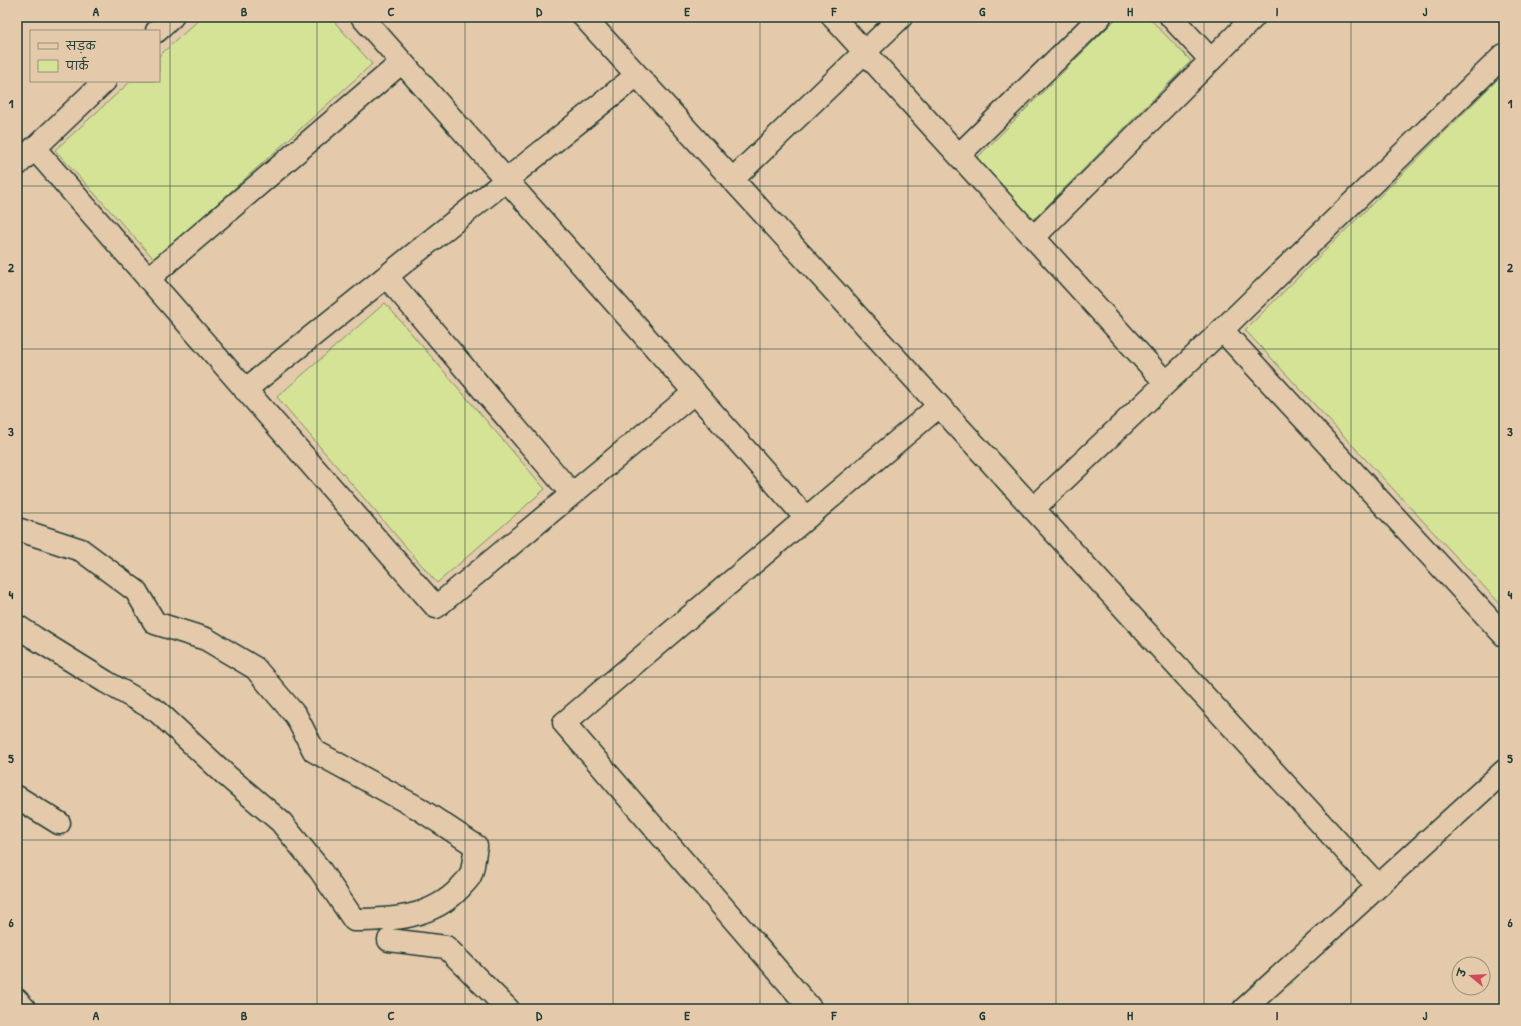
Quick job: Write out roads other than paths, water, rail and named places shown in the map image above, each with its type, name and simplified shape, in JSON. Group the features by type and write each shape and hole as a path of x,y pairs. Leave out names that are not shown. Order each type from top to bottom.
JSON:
{"street":[{"path":"158,30 172,17"},
{"path":"362,17 806,518"},
{"path":"584,17 1378,886"},
{"path":"833,17 1166,383"},
{"path":"732,180 901,17"},
{"path":"959,155 1100,17"},
{"path":"1171,17 1210,60"},
{"path":"1034,237 1254,17"},
{"path":"1033,509 1222,330 1504,55"},
{"path":"148,279 402,62"},
{"path":"245,390 637,75"},
{"path":"17,165 104,82"},
{"path":"34,148 436,607 694,392"},
{"path":"386,277 572,494"},
{"path":"1222,330 1504,635"},
{"path":"811,1009 564,723 939,406"},
{"path":"17,529 81,550 136,591 155,623 206,639 255,668 296,716 314,751 418,808 476,846 470,876 451,897 439,905 388,920 354,920 320,870 281,822 227,776 157,711 106,682 17,626"},
{"path":"1244,1009 1504,770"},
{"path":"17,796 59,823"},
{"path":"419,912 422,944"},
{"path":"389,940 446,947 508,1009"},
{"path":"17,1000 26,1009"}]}
